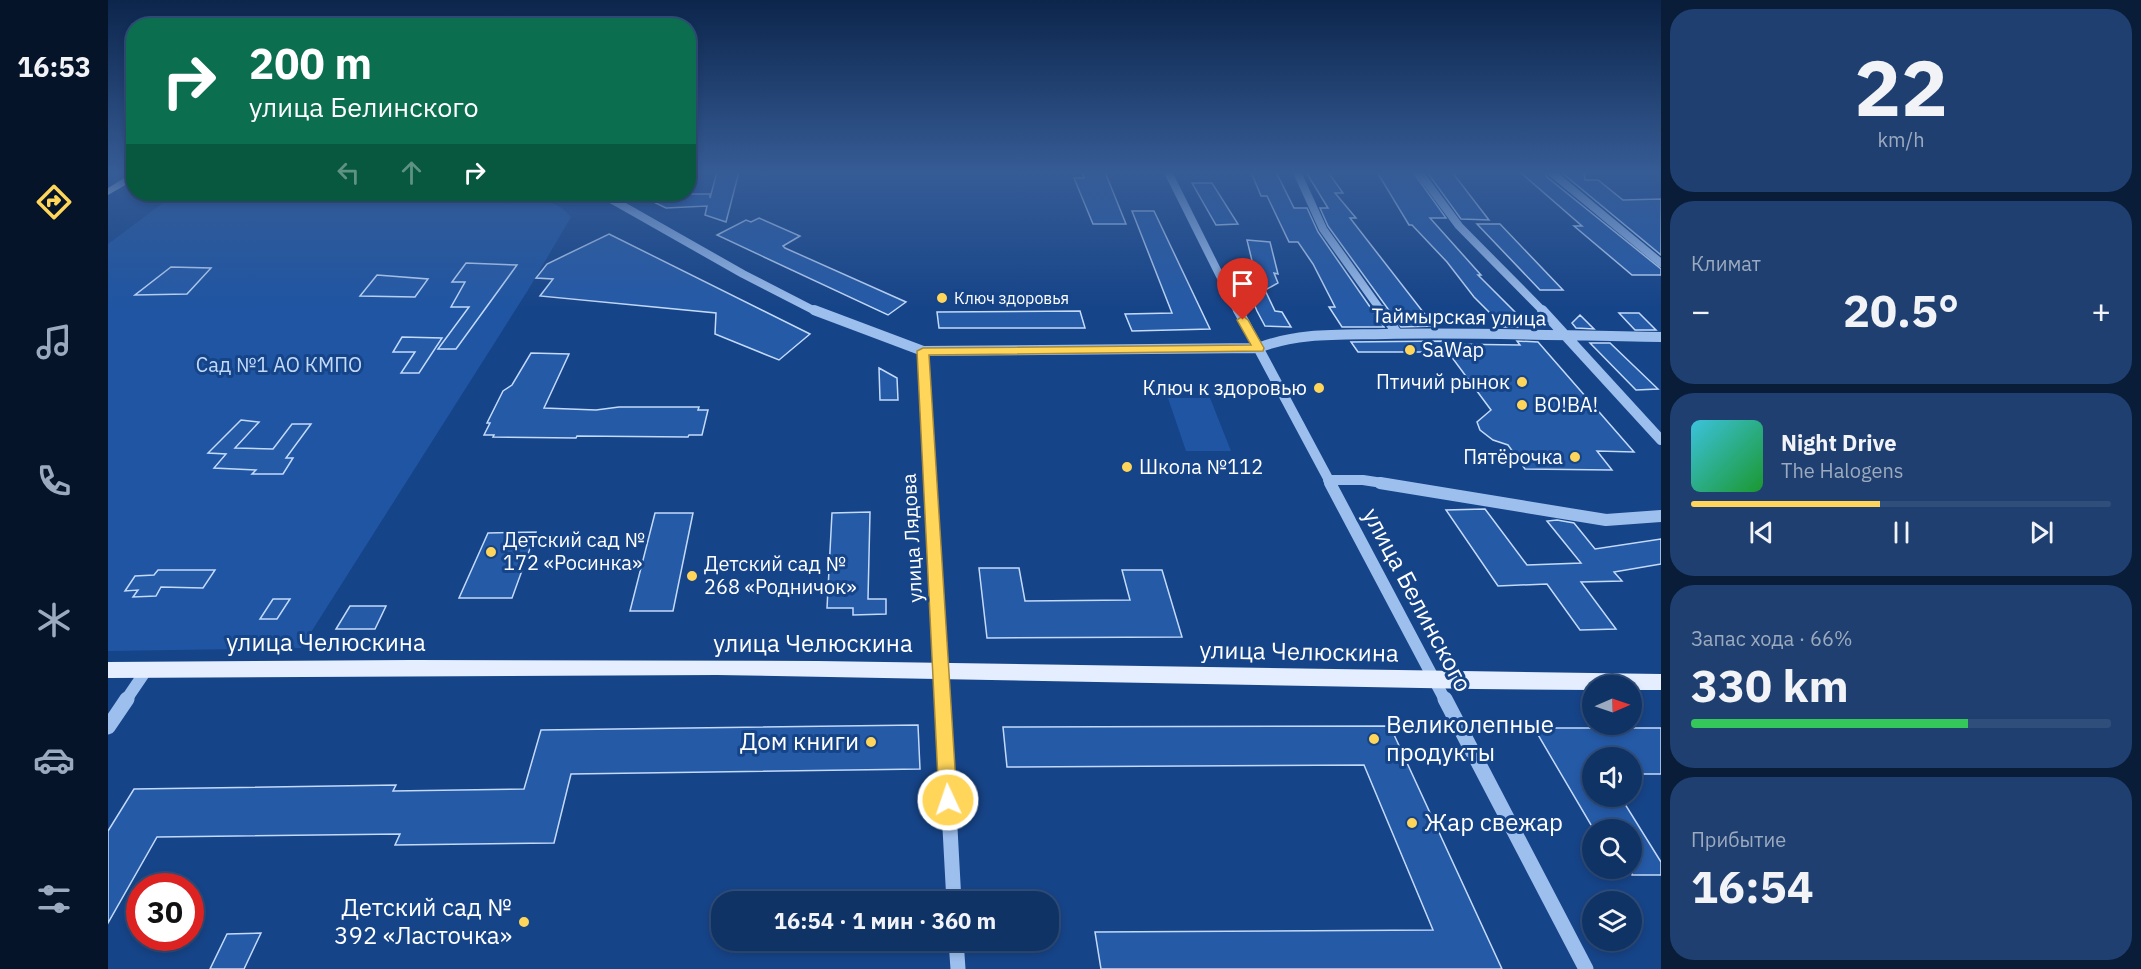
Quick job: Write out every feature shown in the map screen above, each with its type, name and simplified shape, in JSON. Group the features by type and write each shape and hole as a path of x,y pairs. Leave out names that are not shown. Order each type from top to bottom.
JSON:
{"main road":[{"name":"улица Челюскина","path":"108,670 470,667 941,670 1435,681 1661,682"}],"street":[{"path":"643,217 743,274 826,316 923,351 1258,348"},
{"name":"улица Белинского","path":"1191,217 1586,969"},
{"path":"1318,217 1323,229 1397,333"},
{"path":"1452,217 1568,336 1661,441"},
{"path":"1606,217 1661,263"},
{"name":"Таймырская улица","path":"1258,348 1276,340 1326,335 1397,333 1661,337"},
{"name":"улица Лядова","path":"923,351 953,891"},
{"path":"1328,480 1363,480 1606,520 1661,516"},
{"path":"108,727 147,669"},
{"path":"957,951 958,969"}],"green space":[{"name":"Сад №1 АО КМПО","path":"144,217 571,217 528,290 301,648 108,651 108,244"},
{"path":"1168,398 1210,398 1231,451 1186,451"}],"building":[{"path":"712,217 727,217 726,222"},
{"path":"1090,217 1123,217 1126,224 1093,224"},
{"path":"1134,217 1157,217 1210,329 1132,331 1125,314 1172,313"},
{"path":"1212,217 1234,217 1238,224 1216,225"},
{"path":"1277,217 1311,217 1318,232 1384,327 1342,327 1329,307 1335,307 1313,264 1298,242 1289,242"},
{"path":"1324,217 1355,217 1350,218 1434,326 1401,327 1328,226"},
{"path":"1404,217 1445,217 1430,218 1481,275 1478,275 1522,319 1518,319 1525,327 1504,327 1474,297 1447,262 1412,225 1409,225"},
{"path":"1460,217 1487,217 1489,220"},
{"path":"1572,217 1597,217 1661,269 1661,275 1632,275 1574,226 1582,226"},
{"path":"1615,217 1661,217 1661,255"},
{"path":"759,218 800,236 783,246 785,248 906,302 888,315 717,235 746,220 751,222"},
{"path":"1477,224 1500,224 1563,290 1540,290"},
{"path":"609,234 810,334 779,360 715,334 716,313 540,296 553,279 536,278 547,264"},
{"path":"1247,240 1270,242 1278,274 1274,273 1278,283 1265,290 1275,311 1282,312 1291,327 1265,326 1257,311 1239,268 1254,269"},
{"path":"466,263 517,265 456,349 438,349 469,307 451,307 465,282 452,282"},
{"path":"171,267 211,268 187,294 135,295"},
{"path":"377,275 428,279 415,297 360,296"},
{"path":"1080,311 1085,328 939,328 937,312"},
{"path":"1619,313 1639,313 1656,330 1635,330"},
{"path":"1580,315 1594,329 1576,328 1572,323"},
{"path":"402,337 442,338 419,373 401,373 415,352 393,352"},
{"name":"Птичий рынок","path":"1445,341 1448,344 1520,345 1517,341 1538,342 1634,452 1597,451 1612,470 1525,469 1508,445 1493,440 1480,430 1477,422 1491,410 1448,352 1358,352 1351,342"},
{"path":"1590,343 1610,343 1658,389 1636,390"},
{"path":"531,353 569,354 544,408 596,410 619,407 699,407 698,410 708,410 702,435 689,435 688,437 577,436 576,438 484,435 490,423 487,423 503,391 512,385"},
{"path":"879,368 897,378 898,400 880,400"},
{"path":"241,420 259,422 235,448 273,449 292,424 311,424 286,458 293,458 283,474 252,474 256,470 214,468 226,454 208,453"},
{"path":"1485,509 1527,565 1581,563 1547,521 1557,520 1574,523 1595,549 1661,539 1661,564 1614,572 1622,581 1581,582 1616,629 1580,630 1547,584 1498,586 1446,510"},
{"path":"870,512 868,599 886,599 886,614 853,615 853,608 827,608 832,513"},
{"path":"655,513 693,513 673,611 630,611"},
{"path":"536,532 512,598 459,598 488,533"},
{"path":"979,568 1019,568 1025,601 1130,600 1122,570 1162,570 1182,637 987,638"},
{"path":"158,570 215,570 203,588 161,587 156,596 133,597 138,590 125,591 135,576 154,575"},
{"path":"273,599 290,599 277,619 260,619"},
{"path":"350,606 386,606 375,629 336,629"},
{"path":"918,725 920,769 571,774 554,843 395,845 400,834 157,837 136,873 126,873 126,891 108,923 108,831 134,789 396,785 393,791 524,789 541,730"},
{"path":"1390,726 1502,969 1101,969 1095,932 1433,930 1364,765 1007,767 1003,727"},
{"path":"1534,728 1582,728 1582,735 1642,735 1642,728 1661,728 1661,774 1642,774 1642,747 1582,747 1582,807 1627,807 1634,819 1588,819"},
{"path":"1642,831 1661,862 1661,875 1642,875"},
{"path":"261,933 244,969 210,969 227,934"}],"place":[{"name":"Ключ здоровья","path":"942,298"},
{"name":"SaWap","path":"1410,350"},
{"name":"Птичий рынок","path":"1522,382"},
{"name":"Ключ к здоровью","path":"1319,388"},
{"name":"ВО!ВА!","path":"1522,405"},
{"name":"Пятёрочка","path":"1575,457"},
{"name":"Школа №112","path":"1127,467"},
{"name":"Детский сад № 172 «Росинка»","path":"491,552"},
{"name":"Детский сад № 268 «Родничок»","path":"692,576"},
{"name":"Великолепные продукты","path":"1374,739"},
{"name":"Дом книги","path":"871,742"},
{"name":"Жар свежар","path":"1412,823"},
{"name":"Детский сад № 392 «Ласточка»","path":"524,922"}],"route":[{"path":"948,800 923,351 1258,348 1243,320"}]}
